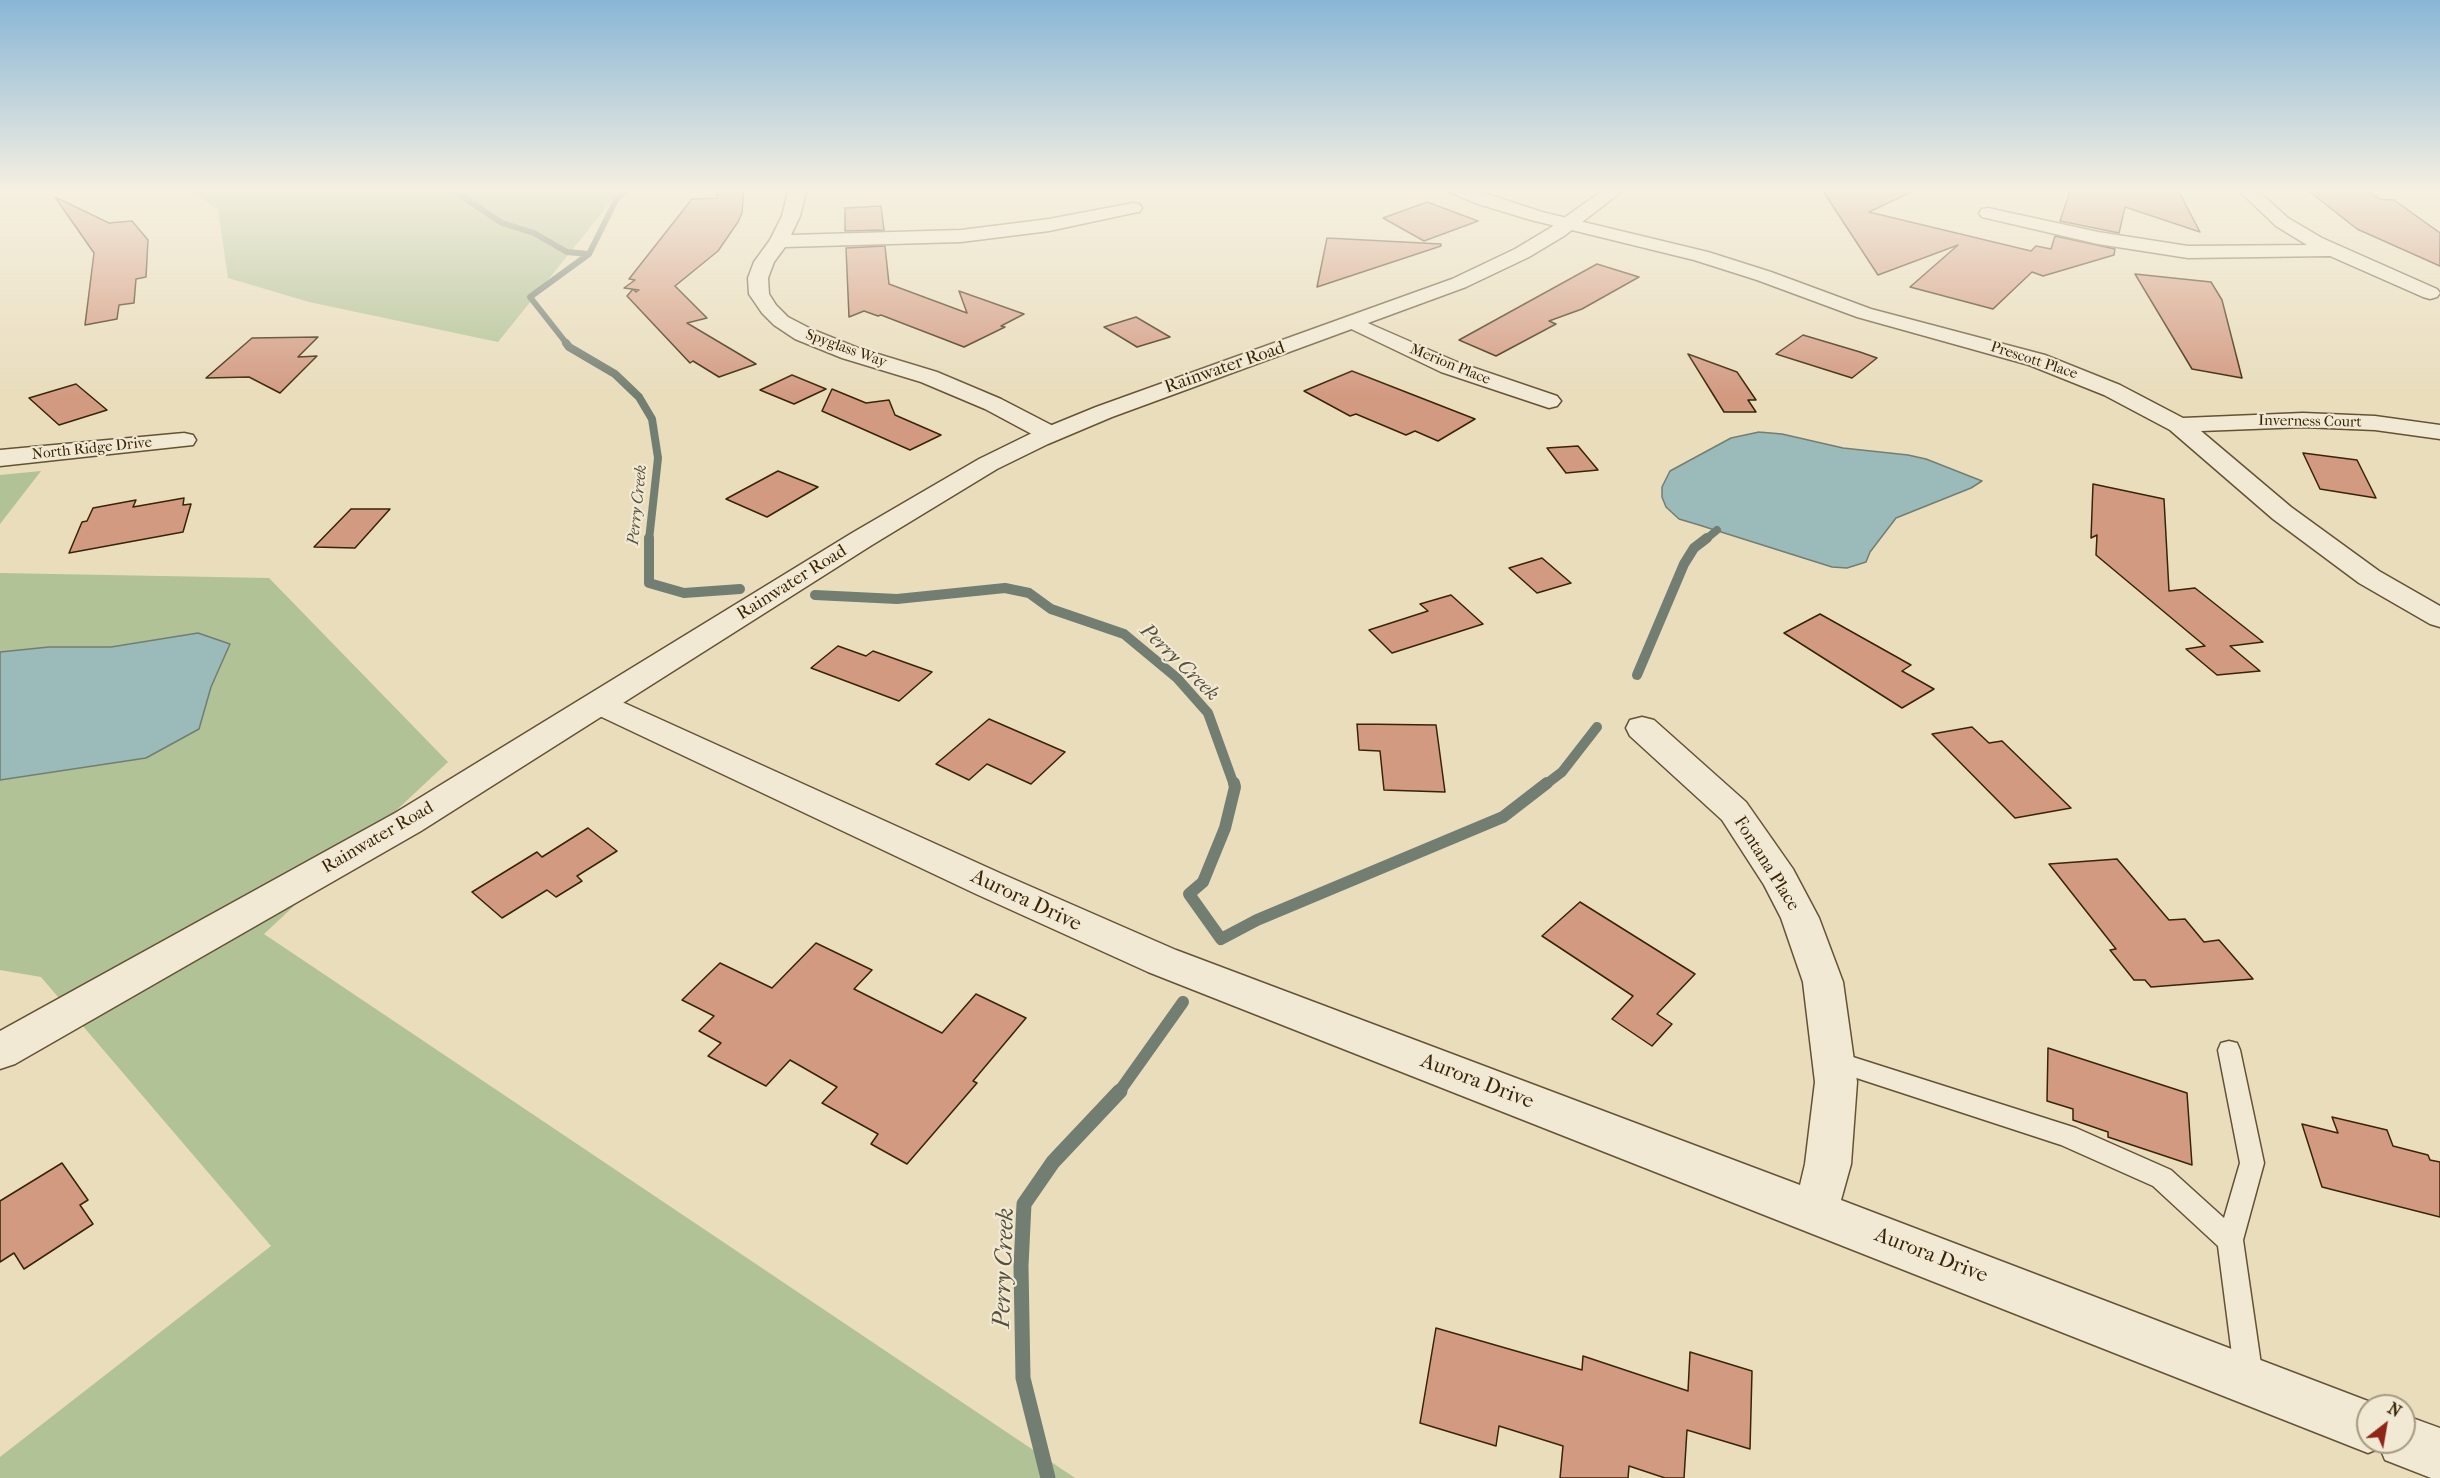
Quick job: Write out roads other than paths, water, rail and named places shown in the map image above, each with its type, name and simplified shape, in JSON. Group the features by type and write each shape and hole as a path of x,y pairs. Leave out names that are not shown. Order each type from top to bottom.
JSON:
{"street":[{"name":"Spyglass Way","path":"767,257 758,278 759,294 769,309 782,321 820,342 957,389 993,404 1050,434"},
{"name":"Rainwater Road","path":"0,1052 408,822 909,510 988,464 1050,434 1104,412 1353,323 1469,278 1514,257"},
{"name":"Prescott Place","path":"1704,257 1764,276 1855,310 2037,360 2112,390 2179,425 2282,513 2346,561 2406,600 2440,618"},
{"path":"2348,257 2430,293"},
{"name":"Merion Place","path":"1353,323 1449,366 1549,401"},
{"name":"Inverness Court","path":"2179,425 2303,420 2375,423 2440,432"},
{"name":"North Ridge Drive","path":"0,458 184,440"},
{"name":"Aurora Drive","path":"600,704 1142,953 2356,1422"},
{"name":"Fontana Place","path":"1642,728 1734,811 1780,879 1800,918 1823,982 1836,1082 1828,1164 1815,1213"},
{"path":"2416,1446 2440,1455"}],"lane":[{"path":"2229,1050 2252,1163 2230,1240 2249,1380"},
{"path":"1834,1061 2067,1136 2162,1178 2230,1240"}],"water":[{"path":"1759,432 1782,434 1843,448 1908,455 1926,459 1982,481 1971,488 1896,518 1870,552 1866,562 1847,568 1832,567 1679,519 1666,507 1662,497 1662,487 1670,471 1731,438"},
{"path":"198,633 230,644 211,687 199,729 146,758 0,780 0,652 49,647 111,647"}],"waterway":[{"name":"Perry Creek","path":"567,344 530,297 585,257"},
{"name":"Perry Creek","path":"566,343 615,374 639,397 652,419 658,458 649,540"},
{"path":"1705,540 1717,530"},
{"path":"1637,675 1684,564 1694,548 1707,538"},
{"name":"Perry Creek","path":"649,540 649,583 684,593 740,589"},
{"name":"Perry Creek","path":"815,595 897,599 1005,588 1029,593 1051,609 1124,634 1177,678 1208,713 1234,785"},
{"path":"1545,785 1562,772 1597,727"},
{"path":"1234,783 1225,828 1203,882 1189,894 1221,939 1257,920 1503,817 1547,783"},
{"name":"Perry Creek","path":"1119,1092 1183,1002"},
{"name":"Perry Creek","path":"1048,1478 1023,1378 1021,1266 1024,1204 1053,1162 1120,1091"}]}
